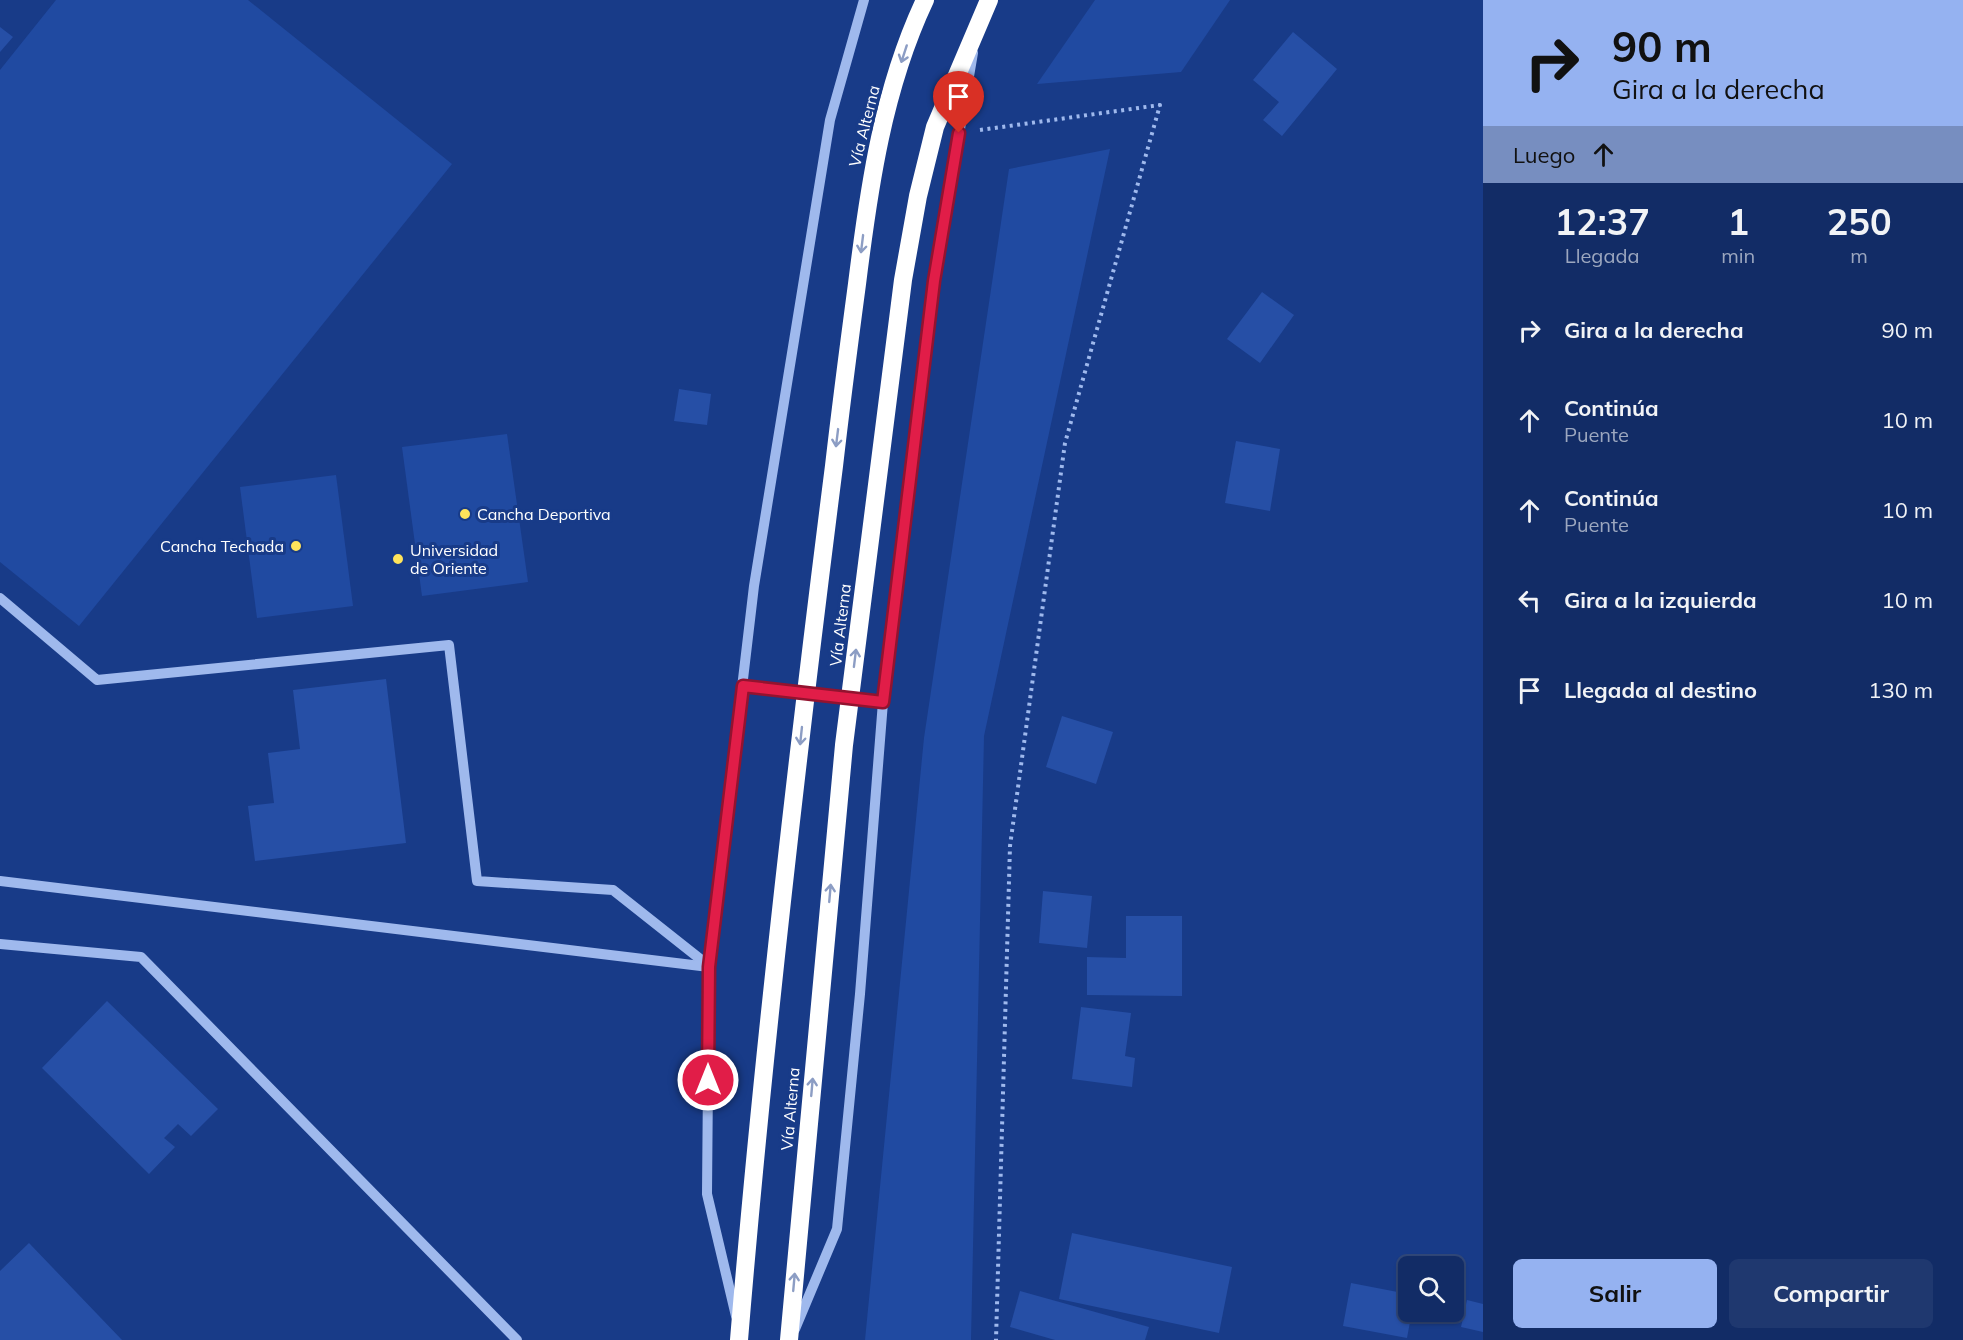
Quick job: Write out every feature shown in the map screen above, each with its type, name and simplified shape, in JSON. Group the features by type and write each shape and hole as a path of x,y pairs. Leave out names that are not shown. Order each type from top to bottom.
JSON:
{"highway":[{"name":"Vía Alterna","path":"740,1336 754,1161 810,655 870,180 890,97 913,26 925,0"},
{"name":"Vía Alterna","path":"790,1340 844,745 903,280 918,196 935,127 978,20 989,0"}],"street":[{"path":"740,1336 707,1194 709,967 754,586 830,120 862,1"},
{"path":"790,1340 837,1229 860,994 883,702 934,281 978,20"},
{"path":"0,598 97,680 448,645 477,881 613,890 709,967"},
{"path":"743,686 883,702"},
{"path":"0,881 709,967"},
{"path":"0,944 141,957 517,1340"}],"path":[{"path":"959,133 1160,105 1065,443 1010,846 996,1340"}],"shaded area":[{"path":"56,0 248,0 452,164 79,626 0,562 0,70"},
{"path":"1095,0 1230,0 1181,72 1037,84"},
{"path":"1110,149 984,736 971,1340 865,1340 924,738 1009,169"},
{"name":"Cancha Deportiva","path":"507,434 528,582 422,596 402,447"},
{"name":"Cancha Techada","path":"336,475 353,606 257,618 240,487"}],"building":[{"path":"0,27 13,37 0,52"},
{"path":"1293,32 1337,69 1282,136 1263,120 1279,102 1253,80"},
{"path":"1262,292 1294,315 1260,363 1227,339"},
{"path":"679,389 711,394 707,425 674,421"},
{"path":"1236,441 1280,449 1270,511 1225,503"},
{"path":"386,679 406,843 255,861 248,806 274,803 268,753 300,749 293,690"},
{"path":"1062,716 1113,732 1096,784 1046,767"},
{"path":"1043,891 1092,896 1087,948 1039,943"},
{"path":"1126,916 1182,916 1182,996 1087,995 1087,957 1126,958"},
{"path":"107,1001 218,1109 191,1136 178,1124 164,1138 175,1147 149,1174 42,1068"},
{"path":"1081,1007 1131,1013 1125,1056 1135,1058 1132,1087 1072,1079"},
{"path":"1072,1233 1232,1267 1219,1333 1059,1299"},
{"path":"29,1243 122,1340 0,1340 0,1271"},
{"path":"1351,1283 1398,1292 1398,1322 1410,1322 1407,1338 1343,1326"},
{"path":"1020,1291 1149,1327 1145,1340 1055,1340 1010,1327"},
{"path":"1467,1300 1483,1304 1483,1332 1461,1327 1464,1322"}],"place":[{"name":"Cancha Deportiva","path":"465,514"},
{"name":"Cancha Techada","path":"296,546"},
{"name":"Universidad de Oriente","path":"398,559"}],"route":[{"path":"708,1080 709,967 743,686 883,702 934,281 959,133"}]}
